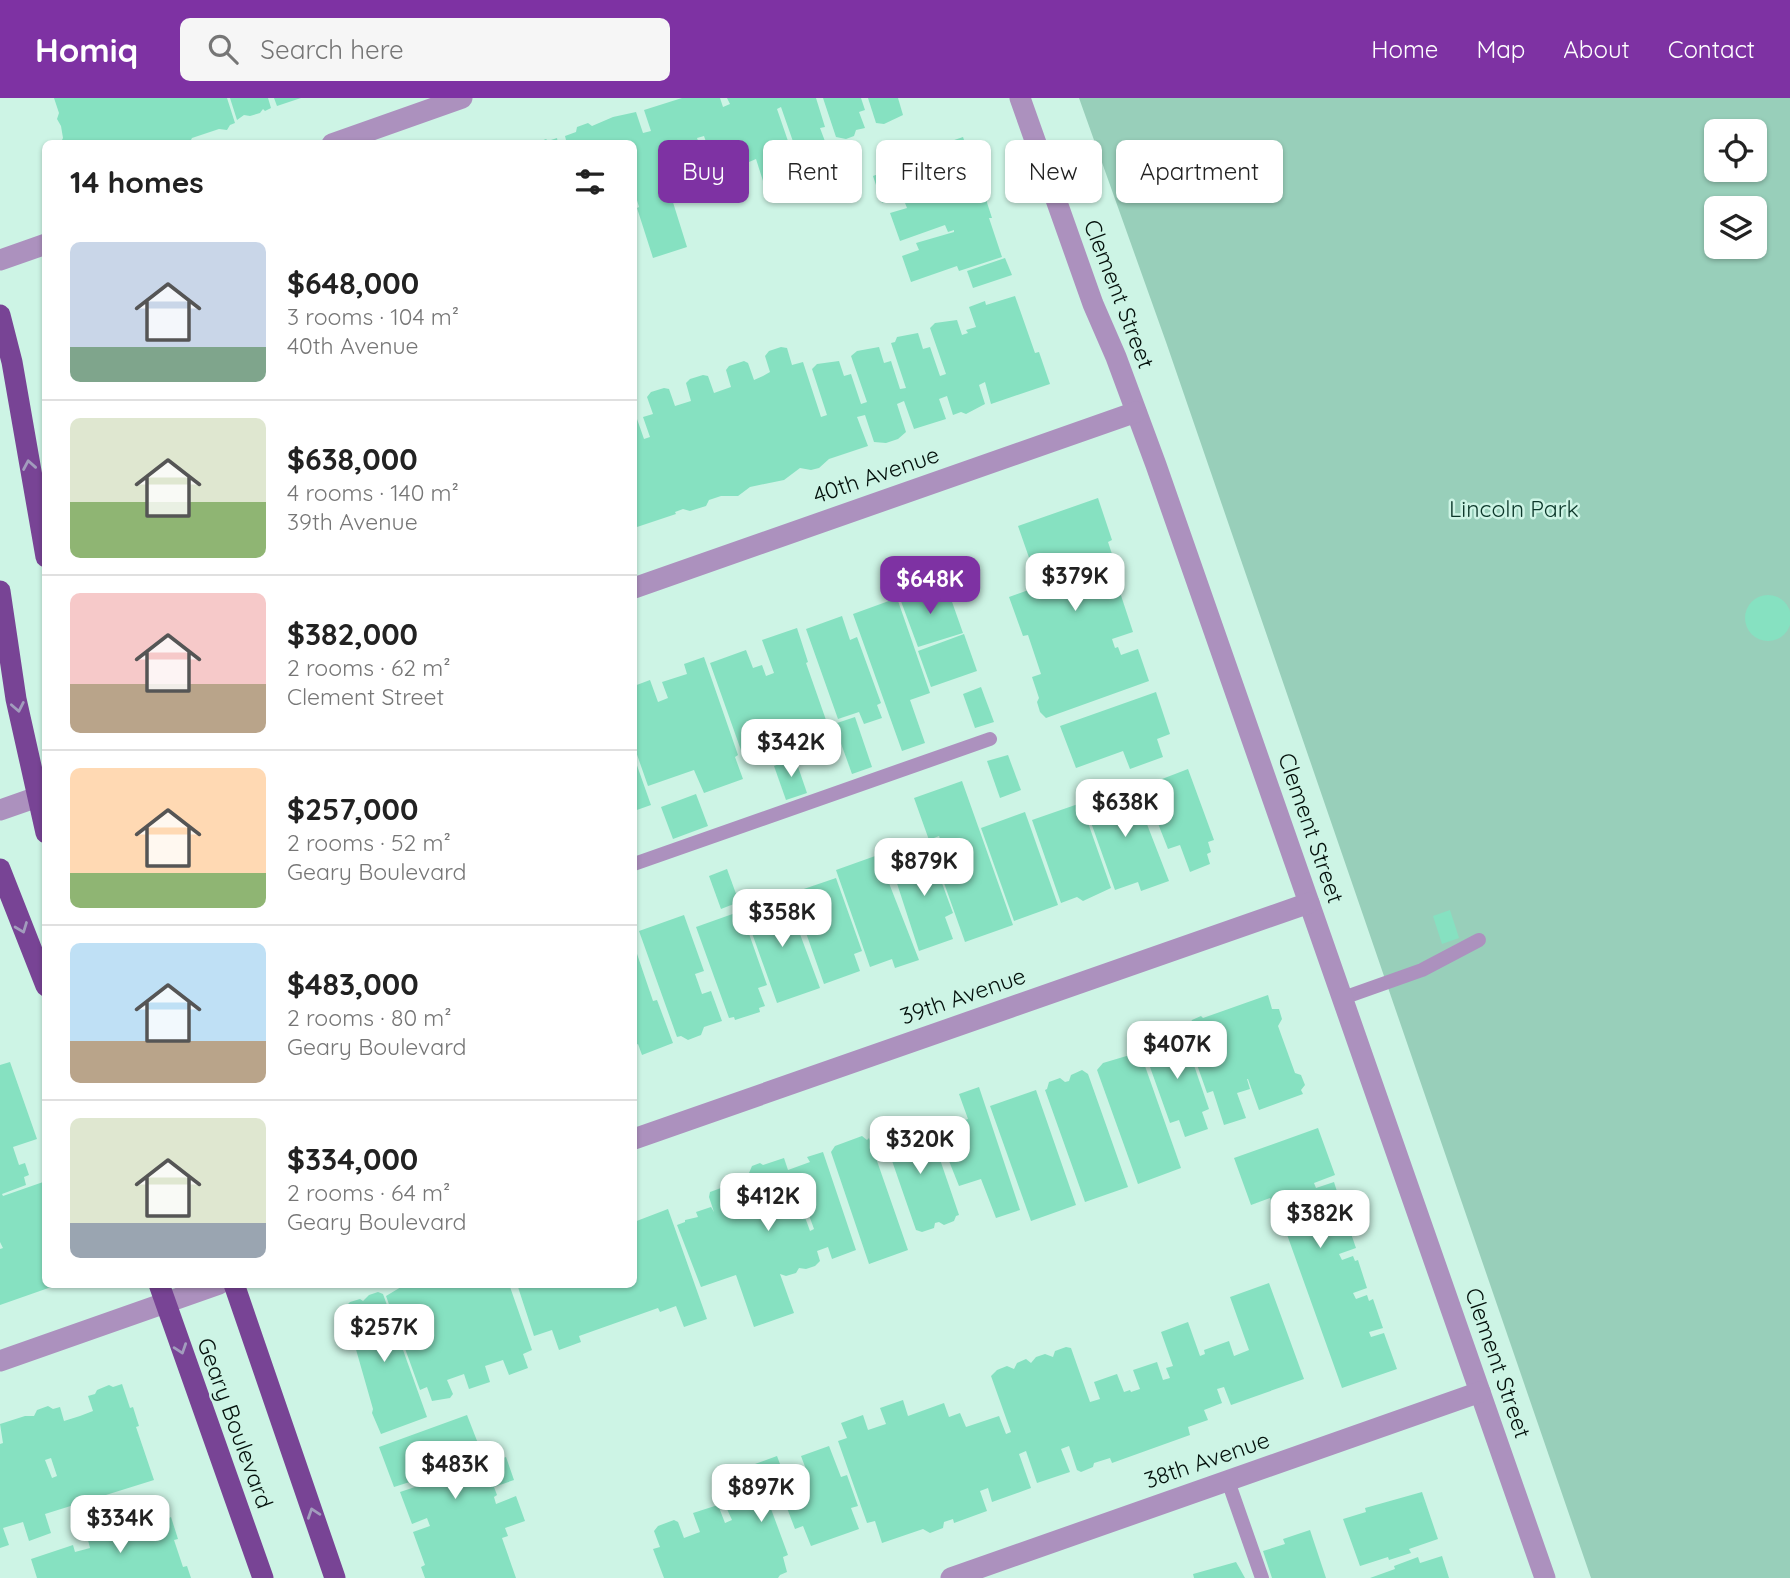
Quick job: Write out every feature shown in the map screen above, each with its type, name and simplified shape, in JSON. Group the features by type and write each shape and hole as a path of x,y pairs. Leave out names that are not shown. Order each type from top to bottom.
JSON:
{"main road":[{"path":"0,316 12,362 42,526"},
{"path":"0,591 16,699 41,796"},
{"path":"0,869 42,976"},
{"name":"Geary Boulevard","path":"235,1288 335,1578"},
{"name":"Geary Boulevard","path":"162,1294 263,1578"}],"street":[{"path":"343,140 462,98"},
{"name":"Clement Street","path":"1020,98 1093,304 1136,412 1545,1578"},
{"path":"0,260 42,245"},
{"name":"40th Avenue","path":"637,587 1136,412"},
{"path":"0,810 41,796"},
{"name":"39th Avenue","path":"637,1138 1309,902"},
{"path":"0,1361 162,1294 196,1288"},
{"name":"38th Avenue","path":"951,1578 993,1571 1228,1481 1480,1392"}],"lane":[{"path":"637,863 990,739"},
{"path":"1343,998 1422,970 1479,940"},
{"path":"1228,1481 1262,1578"}],"green space":[{"name":"Lincoln Park","path":"1079,98 1790,98 1790,1578 1591,1578 1116,203 1283,203 1283,140 1116,140 1116,202 1102,163 1102,140 1094,140"}],"building":[{"path":"54,98 227,98 235,123 227,130 219,129 191,140 62,140 61,126 57,119 59,113"},
{"path":"230,98 268,98 271,108 250,116 244,115 237,120"},
{"path":"274,98 301,98 277,106"},
{"path":"682,98 720,98 723,107 730,104 727,98 816,98 825,127 820,128 824,140 792,140 781,107 777,109 788,140 763,140 763,181 756,159 749,162 749,140 705,140 704,136 698,140 658,140 658,203 673,203 687,247 653,258 637,208 637,140 566,140 565,136 588,123 592,126 613,117 636,112 643,133 651,131 644,110"},
{"path":"823,98 861,98 865,110 859,112 865,128 856,130 854,136 846,139 836,137"},
{"path":"868,98 898,98 903,115 884,124 876,123"},
{"path":"905,203 987,203 992,218 989,218 1002,257 959,271 957,266 911,282 902,256 919,250 916,243 954,230 948,232 945,225 900,241 890,213 907,208"},
{"path":"1005,258 1012,275 973,288 967,271"},
{"path":"1015,296 1035,353 1039,352 1050,384 991,404 985,382 979,385 985,404 966,414 961,412 953,415 947,396 939,399 946,419 914,429 904,401 897,404 906,432 898,439 886,443 874,442 865,415 857,417 868,446 829,459 819,468 800,468 784,480 750,487 738,496 721,496 709,500 706,506 690,511 683,509 675,512 676,514 637,527 637,419 644,439 650,437 643,417 653,414 647,397 651,392 669,389 675,406 691,401 686,383 690,379 708,376 714,393 731,387 726,370 729,366 744,361 748,363 754,380 770,372 765,356 769,351 781,347 787,348 792,365 803,362 821,417 827,415 812,369 817,364 839,361 844,376 851,374 861,404 867,402 851,356 857,351 879,347 884,363 891,361 900,389 906,388 891,343 895,342 897,337 918,333 923,349 930,347 940,376 946,374 930,328 935,323 957,320 962,335 968,333 966,330 976,327 969,307 985,301 986,305"},
{"path":"1098,498 1112,540 1108,542 1114,560 1089,569 1091,575 1112,568 1133,632 1112,639 1121,655 1138,649 1149,681 1046,718 1040,712 1037,702 1039,698 1032,677 1041,674 1028,635 1023,636 1009,597 1082,571 1077,555 1061,561 1066,572 1041,581 1036,568 1033,569 1018,526"},
{"path":"936,583 943,602 951,599 963,633 918,647 899,596"},
{"path":"1768,595 1784,602 1791,618 1784,634 1768,641 1752,634 1745,618 1752,602"},
{"path":"897,598 930,693 910,700 925,743 902,751 853,614"},
{"path":"842,616 850,640 857,637 881,703 877,705 882,718 864,724 859,712 838,719 806,629"},
{"path":"797,628 808,662 806,663 833,740 811,747 806,735 789,742 787,737 742,753 710,663 746,650 753,668 762,665 766,676 774,673 762,640"},
{"path":"964,634 977,671 931,687 918,651"},
{"path":"704,657 738,755 735,757 743,779 704,793 694,770 648,786 637,755 637,685 650,680 658,702 668,698 662,682 687,674 684,664"},
{"path":"981,687 994,722 975,728 963,694"},
{"path":"1156,692 1170,734 1157,739 1163,757 1130,769 1123,751 1076,768 1060,726"},
{"path":"855,717 872,767 852,774 834,724"},
{"path":"1008,755 1021,790 1000,798 987,761"},
{"path":"795,758 807,793 786,800 774,766"},
{"path":"637,765 651,805 637,810"},
{"path":"1188,769 1214,840 1208,842 1210,864 1190,872 1180,845 1168,849 1146,793 1164,785 1162,779"},
{"path":"962,781 1013,925 965,942 933,852 943,848 939,836 929,840 914,798"},
{"path":"1131,783 1169,881 1141,891 1138,882 1115,890 1083,800"},
{"path":"696,794 708,826 673,839 661,807"},
{"path":"1081,803 1111,888 1083,901 1077,897 1061,903 1032,820"},
{"path":"1025,812 1058,905 1014,921 981,828"},
{"path":"929,848 953,913 945,917 953,939 919,951 890,862"},
{"path":"878,855 919,960 895,968 892,959 870,967 836,870"},
{"path":"727,869 739,902 721,909 709,876"},
{"path":"836,878 862,951 854,954 860,971 824,984 792,893"},
{"path":"784,891 820,988 777,1003 748,922 760,917 754,902"},
{"path":"1450,910 1459,938 1442,944 1433,916"},
{"path":"741,911 767,985 758,988 765,1006 759,1008 760,1012 735,1020 734,1017 729,1018 696,927"},
{"path":"684,915 704,971 695,974 702,994 711,991 722,1021 704,1027 701,1035 688,1040 677,1037 639,931"},
{"path":"637,954 653,1001 657,1000 673,1043 642,1055 638,1044"},
{"path":"1268,995 1272,1009 1279,1009 1282,1019 1278,1026 1295,1073 1301,1075 1305,1085 1301,1090 1303,1094 1259,1110 1247,1079 1250,1089 1237,1093 1246,1118 1224,1125 1213,1091 1207,1093 1183,1025 1201,1016 1203,1018"},
{"path":"1172,1028 1179,1048 1187,1045 1209,1109 1202,1112 1208,1129 1185,1137 1179,1120 1170,1123 1140,1039"},
{"path":"1140,1052 1181,1168 1138,1184 1097,1070 1103,1063"},
{"path":"10,1062 37,1139 13,1147 19,1165 25,1163 29,1175 24,1177 26,1185 2,1194 3,1196 42,1182 42,1288 48,1288 0,1305 0,1249 3,1248 0,1242 0,1065"},
{"path":"1082,1070 1088,1074 1128,1187 1085,1202 1045,1090 1049,1082 1060,1078 1065,1082 1069,1081 1071,1075"},
{"path":"979,1087 1020,1210 996,1218 981,1179 959,1186 941,1141 945,1140 942,1132 961,1125 960,1122 968,1119 959,1094"},
{"path":"1036,1090 1076,1205 1031,1221 990,1106"},
{"path":"908,1118 909,1123 917,1120 924,1142 933,1139 959,1215 954,1221 944,1225 935,1223 934,1228 922,1232 916,1230 882,1132 887,1131 886,1126"},
{"path":"1318,1128 1335,1175 1314,1183 1316,1188 1334,1182 1341,1204 1338,1205 1339,1210 1326,1215 1327,1220 1340,1215 1342,1221 1346,1219 1356,1248 1339,1254 1342,1260 1353,1256 1355,1261 1358,1260 1367,1288 1353,1293 1356,1299 1367,1295 1369,1301 1373,1299 1383,1328 1369,1332 1371,1337 1384,1333 1397,1369 1342,1388 1285,1229 1282,1231 1270,1198 1251,1205 1234,1158"},
{"path":"862,1136 867,1140 869,1138 908,1250 869,1264 831,1152 835,1146"},
{"path":"823,1152 856,1250 832,1259 828,1247 817,1251 820,1261 815,1266 799,1268 796,1273 786,1276 780,1274 794,1313 754,1327 736,1275 701,1287 677,1225 698,1217 696,1212 711,1207 714,1212 710,1192 721,1188 725,1191 742,1180 749,1185 752,1193 757,1191 749,1173 752,1166 784,1158 788,1170 810,1162 807,1157","holes":["802,1196 814,1229 810,1231 798,1198"]},
{"path":"668,1209 707,1319 684,1327 676,1306 660,1312 658,1308 579,1336 581,1342 559,1350 552,1330 534,1336 518,1288 637,1288 637,1221"},
{"path":"1269,1283 1304,1379 1231,1405 1224,1387 1217,1389 1222,1403 1204,1410 1208,1420 1188,1427 1190,1435 1112,1463 1110,1458 1094,1463 1093,1467 1081,1472 1077,1470 1069,1446 1061,1449 1070,1472 1037,1483 1026,1451 1019,1454 1031,1488 992,1502 988,1488 980,1491 987,1511 954,1523 953,1519 944,1522 943,1528 930,1533 923,1529 882,1543 875,1521 867,1523 838,1441 847,1438 841,1423 863,1415 868,1430 886,1424 880,1408 903,1400 908,1416 944,1403 949,1417 960,1413 966,1427 999,1416 1006,1434 1011,1432 991,1376 997,1370 1007,1366 1014,1369 1017,1363 1026,1359 1031,1363 1036,1357 1045,1354 1053,1357 1055,1351 1066,1347 1071,1348 1090,1402 1100,1399 1094,1382 1117,1374 1124,1392 1131,1392 1140,1389 1133,1370 1157,1362 1163,1380 1170,1378 1166,1368 1173,1366 1161,1332 1188,1322 1200,1356 1205,1354 1204,1350 1229,1341 1234,1356 1249,1350 1230,1297"},
{"path":"399,1288 510,1288 532,1350 523,1354 528,1368 509,1375 503,1360 485,1366 490,1382 469,1389 464,1374 447,1380 453,1394 450,1398 432,1401 427,1387 420,1390 386,1296"},
{"path":"378,1292 383,1294 427,1417 381,1434 372,1413 351,1332 345,1321 344,1308 350,1302 360,1299 363,1301"},
{"path":"122,1384 130,1408 133,1407 139,1426 136,1427 154,1480 45,1514 51,1533 29,1541 23,1522 3,1528 9,1545 0,1548 0,1444 3,1443 0,1424 34,1416 37,1410 48,1406 53,1409 60,1407 64,1421 80,1416 93,1411 88,1396 109,1385 113,1387","holes":["51,1458 57,1476 52,1478 45,1460"]},
{"path":"467,1415 486,1464 506,1457 514,1480 494,1487 497,1495 494,1497 496,1504 516,1496 525,1521 505,1528 508,1536 502,1538 516,1578 425,1578 421,1567 425,1565 413,1532 430,1526 427,1518 412,1524 400,1492 418,1486 416,1480 394,1487 379,1447"},
{"path":"829,1446 841,1477 847,1475 858,1506 851,1508 859,1529 811,1546 803,1526 795,1529 787,1508 792,1506 786,1491 767,1498 788,1555 783,1557 787,1572 778,1578 664,1578 653,1549 660,1547 654,1531 658,1526 674,1520 678,1522 684,1538 700,1532 693,1513 718,1505 725,1523 732,1520 727,1509 737,1505 731,1490 756,1481 761,1496 766,1494 755,1464 777,1456 786,1480 807,1472 801,1456"},
{"path":"1422,1492 1438,1539 1409,1549 1411,1553 1360,1566 1343,1519 1366,1512 1365,1508"},
{"path":"165,1514 167,1519 171,1517 178,1539 174,1540 183,1567 187,1566 191,1578 37,1578 31,1559 73,1545 75,1552 90,1548 88,1540"},
{"path":"1310,1530 1326,1578 1272,1578 1263,1551 1285,1544 1283,1539"},
{"path":"1442,1556 1449,1578 1370,1578 1418,1557 1420,1563"},
{"path":"1236,1562 1245,1578 1194,1578 1193,1574"}]}
